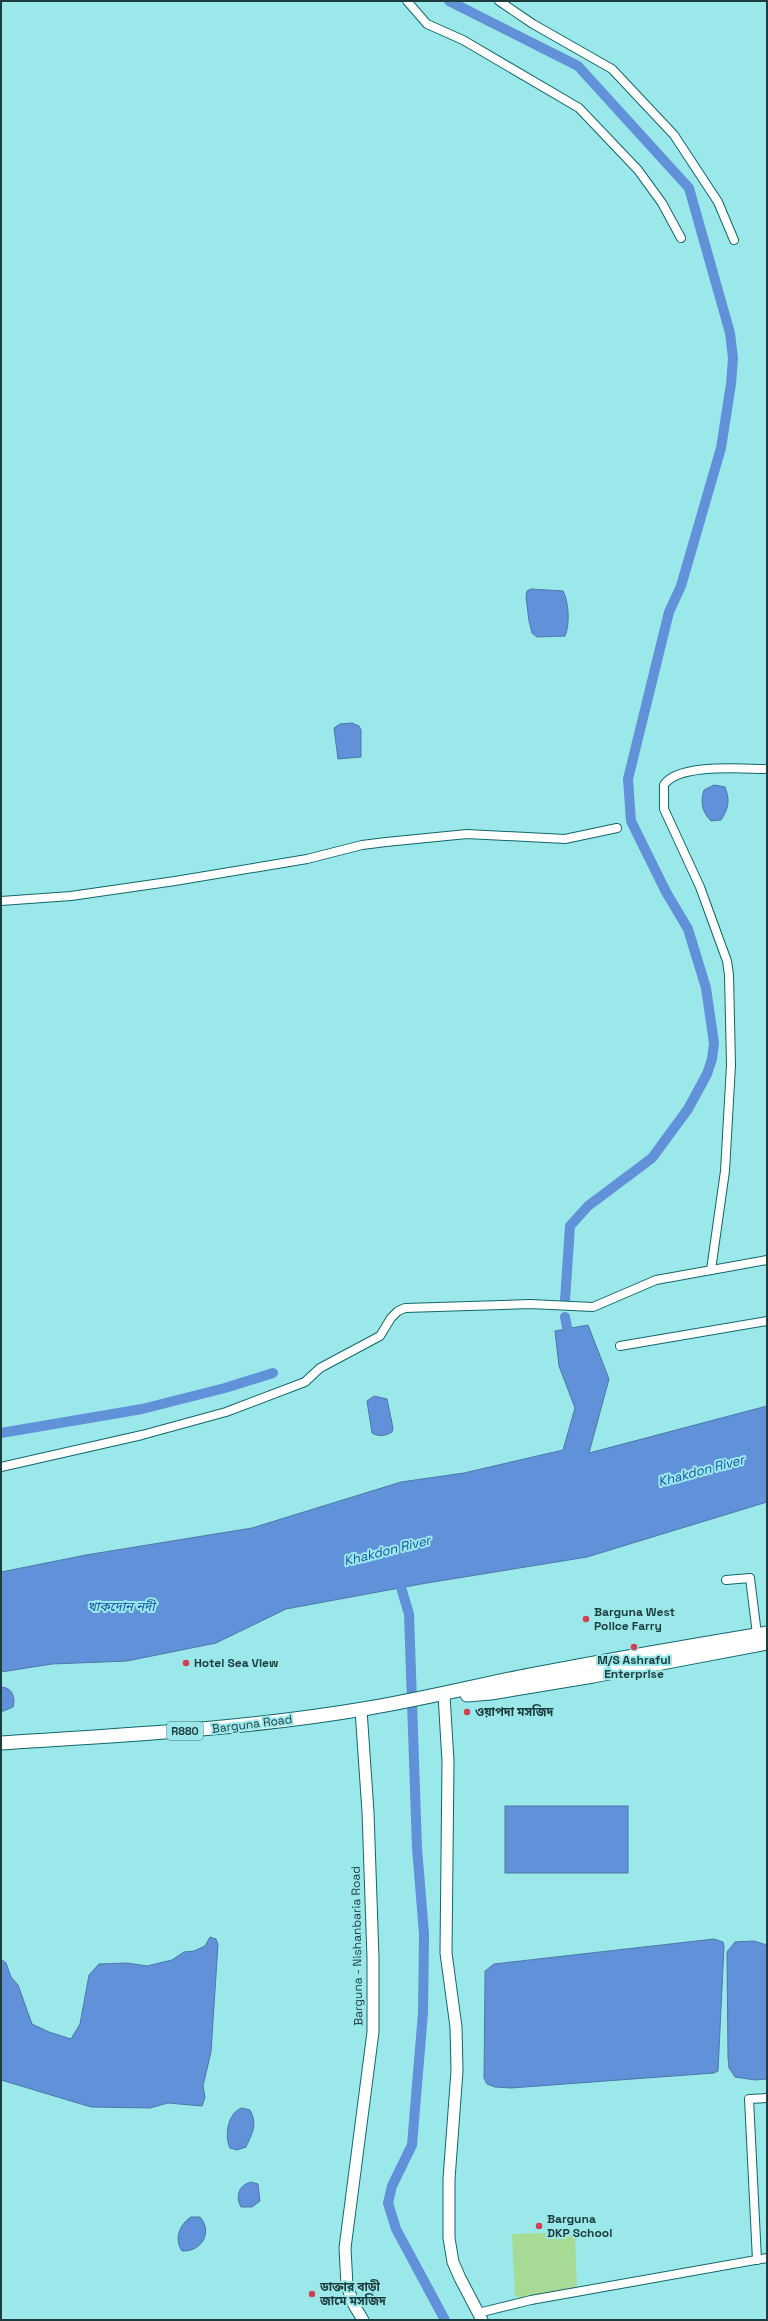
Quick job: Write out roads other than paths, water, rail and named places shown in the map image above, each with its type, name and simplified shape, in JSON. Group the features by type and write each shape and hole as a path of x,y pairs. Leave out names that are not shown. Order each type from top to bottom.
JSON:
{"main road":[{"name":"Barguna Road","path":"1,1743 197,1731 364,1709 449,1694 461,1689 531,1675 764,1637"}],"street":[{"path":"407,1 427,24 463,40 579,108 638,170 662,203 681,238"},
{"path":"499,1 533,24 612,69 674,136 718,202 734,240"},
{"path":"711,1270 725,1171 731,1065 729,975 727,961 700,888 664,809 664,785 671,776 710,769 767,769"},
{"path":"1,901 71,896 175,881 307,859 362,845 386,842 467,834 565,839 617,828"},
{"path":"1,1467 142,1435 226,1412 305,1382 320,1368 380,1336 391,1318 405,1308 530,1304 593,1307 656,1280 767,1260"},
{"path":"620,1346 767,1320"},
{"path":"726,1580 750,1578 764,1637"},
{"path":"449,1694 446,1953 456,2027 457,2070 449,2179 449,2238 458,2273 480,2317 550,2296 767,2258"},
{"name":"Barguna - Nishanbaria Road","path":"363,2320 354,2305 347,2286 345,2248 372,2032 373,1958 364,1709"},
{"path":"757,2260 749,2099 767,2098"}],"water":[{"path":"531,589 563,591 567,601 568,614 568,626 565,636 537,637 532,633 526,597 527,591"},
{"path":"352,723 359,726 361,730 361,757 338,759 334,728 340,724"},
{"path":"714,785 725,787 728,796 728,804 726,812 721,820 711,821 704,810 702,799 704,790"},
{"name":"খাকদোন নদী","path":"588,1325 609,1379 589,1453 767,1406 767,1502 587,1557 421,1584 286,1609 216,1643 127,1661 52,1664 1,1672 1,1572 86,1555 252,1528 401,1482 464,1473 563,1450 575,1408 559,1366 555,1331"},
{"path":"374,1396 387,1399 393,1428 392,1432 382,1436 372,1433 367,1401"},
{"path":"1,1687 5,1687 10,1691 14,1704 13,1707 1,1712"},
{"path":"505,1806 628,1806 628,1873 505,1873"},
{"path":"210,1937 216,1939 218,1944 211,2052 203,2086 205,2097 202,2106 168,2103 150,2108 91,2107 1,2080 1,1959 6,1963 11,1977 18,1985 32,2024 49,2032 71,2039 80,2024 89,1975 99,1964 127,1963 147,1966 172,1960 184,1952 194,1951 205,1946"},
{"path":"714,1939 723,1942 724,1946 718,2071 714,2073 511,2088 495,2087 487,2084 484,2078 485,1971 494,1964"},
{"path":"754,1941 767,1945 767,2079 755,2080 735,2077 729,2068 727,1952 735,1942"},
{"path":"242,2108 250,2110 254,2124 246,2147 237,2150 230,2148 227,2131 233,2114"},
{"path":"251,2182 258,2184 260,2201 252,2207 241,2207 238,2199 239,2192 247,2183"},
{"path":"191,2217 200,2217 204,2223 205,2235 200,2245 189,2250 182,2251 178,2242 179,2232 183,2224"}],"waterway":[{"path":"449,1 578,66 689,188 730,333 733,358 731,384 721,448 681,586 669,612 628,779 631,821 666,892 688,929 706,988 714,1043 712,1059 707,1074 688,1109 652,1158 588,1206 570,1226 565,1300"},
{"path":"565,1317 570,1342"},
{"path":"1,1433 142,1409 225,1388 273,1373"},
{"path":"397,1574 409,1614 417,1848 424,1934 423,2013 412,2145 392,2186 388,2203 396,2229 445,2320"}],"place":[{"name":"Barguna West Police Farry","path":"586,1619"},
{"name":"M/S Ashraful Enterprise","path":"634,1647"},
{"name":"Hotel Sea View","path":"186,1663"},
{"name":"ওয়াপদা মসজিদ","path":"467,1712"},
{"name":"Barguna DKP School","path":"539,2226"},
{"name":"ডাক্তার বাড়ী জামে মসজিদ","path":"312,2294"}],"water label":[{"name":"Khakdon River","path":"701,1470"},
{"name":"Khakdon River","path":"387,1550"}]}
